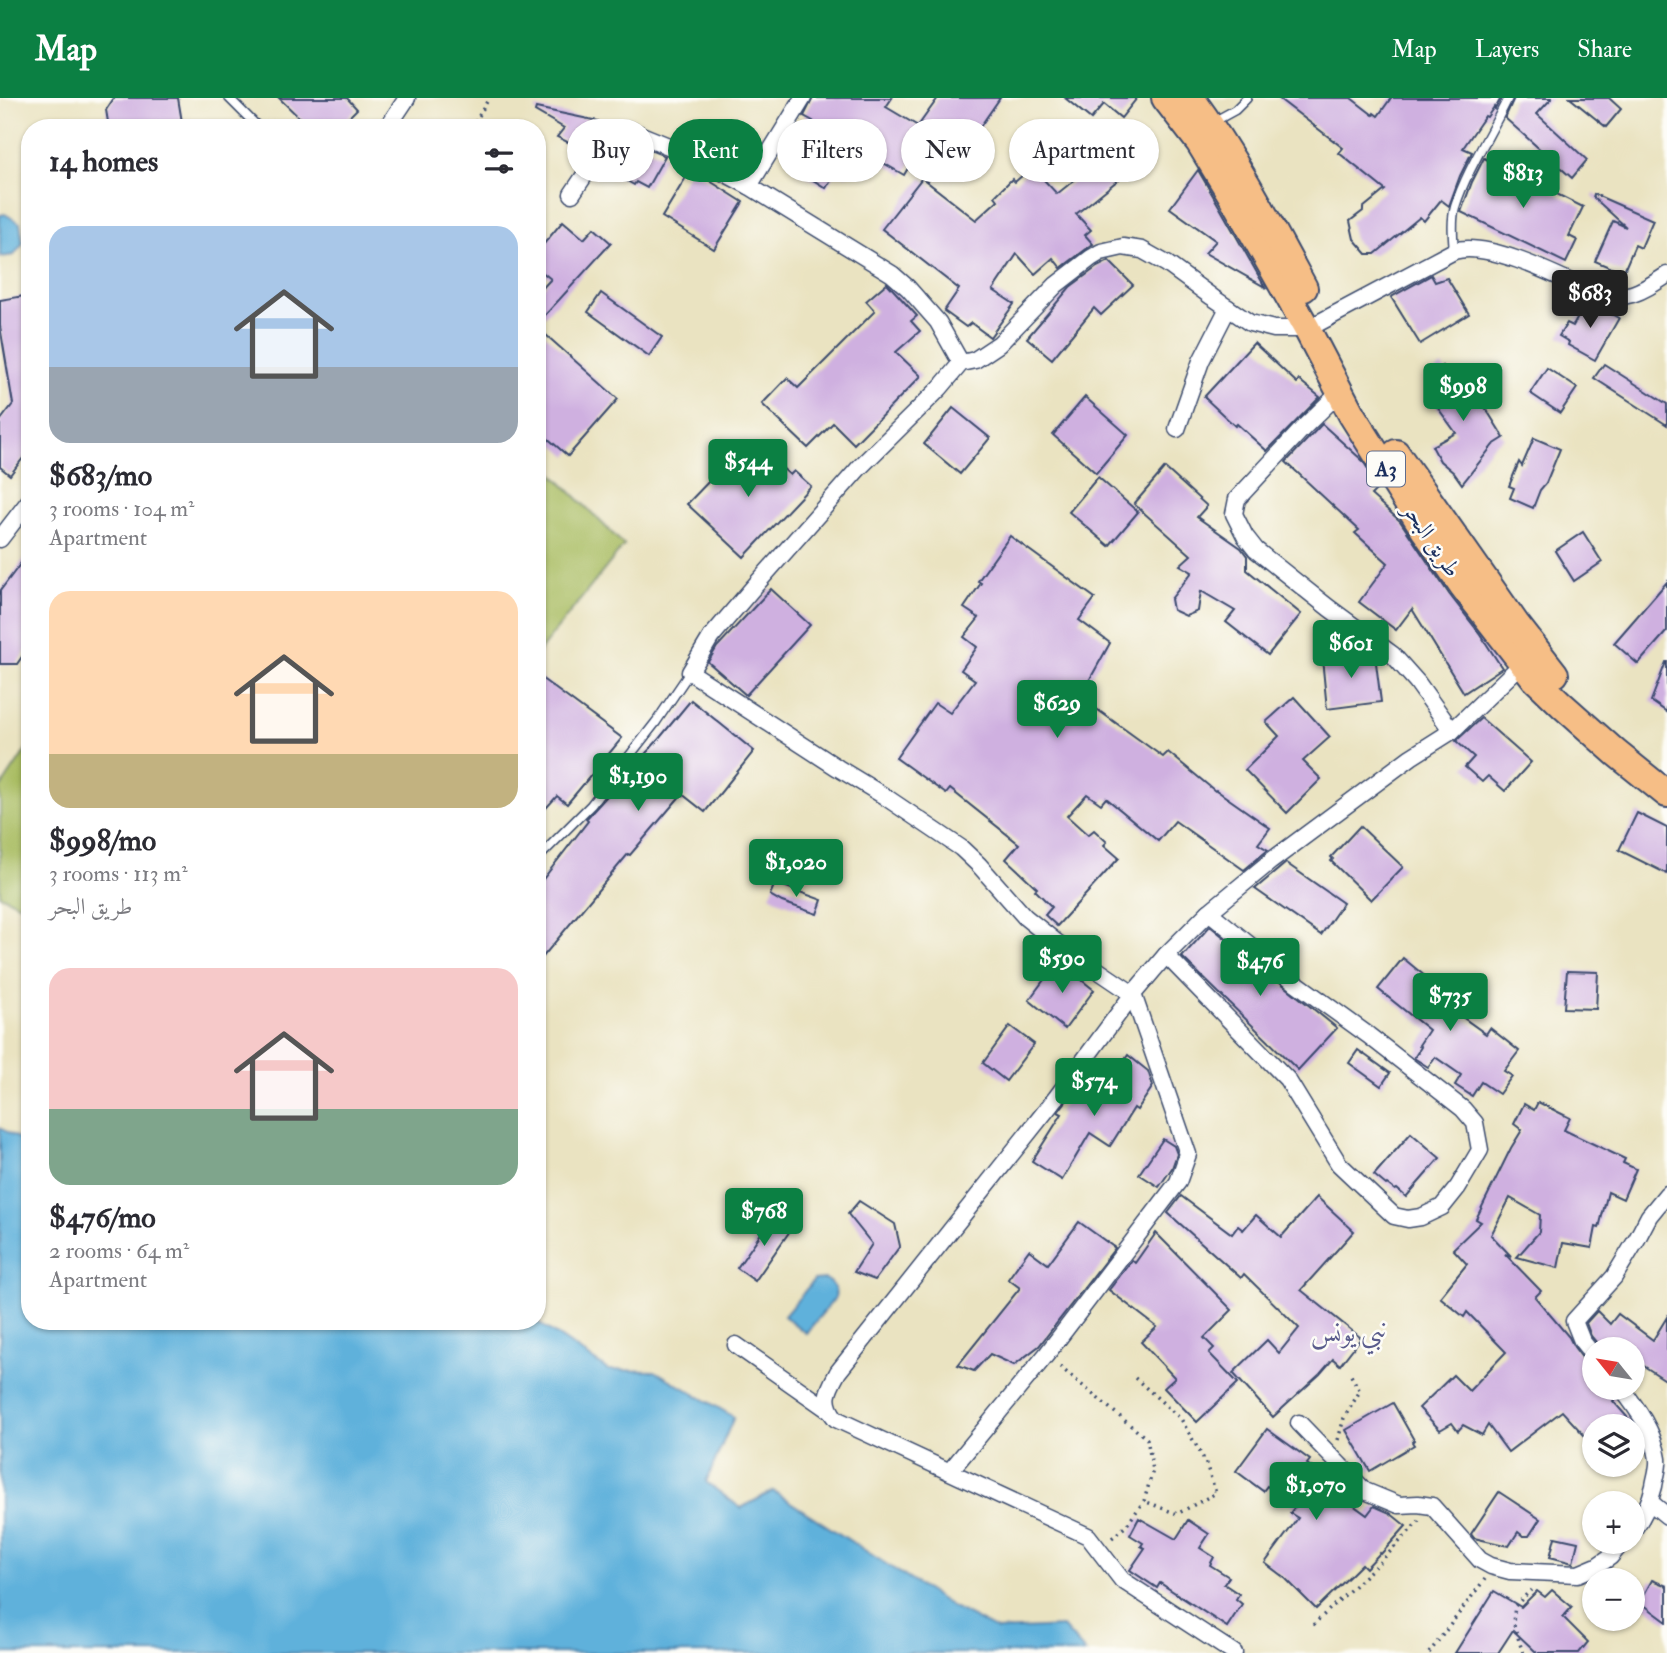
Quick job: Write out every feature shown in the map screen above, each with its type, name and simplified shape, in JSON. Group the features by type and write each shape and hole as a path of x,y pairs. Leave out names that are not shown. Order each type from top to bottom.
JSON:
{"highway":[{"name":"طريق البحر","path":"1165,98 1199,142 1368,411 1529,657 1535,679 1616,753 1667,793"},
{"name":"طريق البحر","path":"1191,98 1256,199 1315,325 1340,392 1425,531 1462,585 1529,657 1548,667 1600,718 1667,772"}],"street":[{"path":"393,119 407,98"},
{"path":"749,186 803,98"},
{"path":"572,194 609,139 616,133 625,130 688,154 749,186 892,275 908,288 938,322 961,363"},
{"path":"950,1471 1046,1355 1178,1182 1188,1154 1133,994 1056,942 1025,917 961,848 690,672 711,637 752,589 859,468 940,388 961,363 975,360 993,349 1056,285 1101,252 1114,248 1135,248 1153,255 1243,319 1274,329 1315,325 1454,251 1468,248 1488,251 1527,264 1594,293 1616,297 1640,292 1667,275"},
{"path":"1177,429 1201,361 1228,308"},
{"path":"1340,392 1237,499 1234,514 1245,536 1264,558 1393,655 1417,682 1452,731"},
{"path":"0,539 21,512"},
{"path":"830,1411 827,1395 838,1372 1056,1098 1133,994 1166,956 1209,912 1271,861 1411,757 1452,731 1529,657"},
{"path":"1166,956 1287,1079 1339,1164 1372,1197 1394,1216 1408,1219 1421,1217 1442,1207 1458,1187 1480,1150 1475,1123 1463,1109 1296,983 1209,912"},
{"path":"1582,1342 1574,1321 1614,1277 1648,1216 1667,1194"},
{"path":"736,1345 830,1411 836,1419 1088,1536 1122,1580 1234,1653"},
{"path":"1630,1400 1638,1409 1652,1439 1658,1462 1650,1502 1645,1511"},
{"path":"1298,1423 1365,1491 1399,1505 1432,1506 1480,1560 1490,1566 1510,1571 1578,1574 1590,1570 1612,1554"},
{"path":"1650,1502 1667,1516"}],"lane":[{"path":"229,98 249,119"},
{"path":"1210,124 1235,110 1247,98"},
{"path":"1454,251 1455,209 1477,157 1508,98"},
{"path":"546,850 591,804 656,722 690,672"}],"path":[{"path":"477,119 489,98"},
{"path":"1046,1355 1147,1439 1153,1470 1144,1501 1126,1526 1107,1542 1088,1536"},
{"path":"1319,1444 1337,1442 1345,1418 1360,1391 1349,1372"},
{"path":"1135,1378 1181,1419 1205,1461 1216,1493 1177,1514 1144,1501"},
{"path":"1313,1625 1387,1556 1432,1506"},
{"path":"1429,1653 1487,1576 1490,1566"},
{"path":"1523,1653 1513,1622 1515,1605 1534,1587 1540,1573"}],"green space":[{"path":"546,467 624,545 546,643"},
{"path":"21,758 21,906 0,895 0,789"}],"water":[{"path":"5,214 20,223 21,246 14,255 0,257 0,215"},
{"path":"0,1128 21,1140 21,1330 546,1330 546,1328 608,1370 655,1371 734,1417 706,1482 741,1508 773,1491 951,1606 997,1630 1063,1627 1086,1653 0,1653"},
{"path":"825,1279 834,1287 835,1298 806,1333 784,1316 814,1280"}],"building":[{"path":"114,98 178,98 182,119 108,119 106,110"},
{"path":"279,98 347,98 357,109 347,119 301,119"},
{"path":"813,98 892,98 886,107 906,119 901,119 901,173 887,165 887,119 809,119 804,116"},
{"path":"938,98 1000,98 985,119 923,119"},
{"path":"1065,98 1137,98 1121,118 1104,104 1091,119"},
{"path":"1278,98 1351,98 1378,116 1391,98 1501,98 1463,148 1472,152 1449,206 1441,200 1424,221 1420,217 1375,254 1367,254 1354,239 1350,221 1385,190 1339,153 1343,148"},
{"path":"1514,98 1552,98 1537,114 1587,160 1572,178 1505,118"},
{"path":"1570,98 1609,98 1621,109 1606,127"},
{"path":"536,108 588,119 567,119 567,142 557,137 564,128 535,111"},
{"path":"654,152 665,156 654,176"},
{"path":"1484,158 1583,207 1569,236 1577,240 1566,263 1461,212"},
{"path":"1198,170 1265,287 1205,253 1216,241 1170,208"},
{"path":"636,182 650,182 647,188"},
{"path":"683,182 711,182 743,202 714,249 662,217"},
{"path":"816,182 830,182 826,188"},
{"path":"919,182 927,182 976,220 998,200 995,196 1009,182 1046,182 1057,194 1072,182 1116,182 1076,214 1091,230 1085,235 1093,244 1061,268 1053,258 1035,274 1017,254 993,290 1014,304 990,337 971,323 966,327 944,311 959,289 882,229"},
{"path":"1594,194 1653,220 1641,248 1635,245 1623,273 1595,261 1613,221 1626,227 1593,197"},
{"path":"563,221 584,239 594,228 611,243 546,314 546,284 551,279 546,275 546,241"},
{"path":"1109,261 1133,285 1101,315 1094,308 1052,359 1027,338 1070,287"},
{"path":"1431,275 1435,282 1447,278 1469,314 1420,344 1391,297"},
{"path":"887,283 917,316 911,321 920,331 896,352 921,376 854,444 833,423 808,448 762,404 787,378 798,388 875,311 866,301"},
{"path":"601,293 662,337 649,356 588,312"},
{"path":"21,296 21,461 10,475 0,467 0,421 13,404 0,326 0,300"},
{"path":"1587,301 1619,318 1595,360 1568,345 1569,342 1559,336 1567,323 1573,326"},
{"path":"546,335 618,399 568,456 546,437"},
{"path":"1254,343 1297,383 1299,380 1320,397 1267,451 1204,397"},
{"path":"1604,364 1667,404 1667,425 1594,378"},
{"path":"1442,366 1450,378 1458,372 1473,391 1478,387 1488,401 1483,404 1504,438 1493,445 1462,484 1440,461 1432,446 1456,433 1427,393 1434,388 1426,378"},
{"path":"1547,368 1577,388 1560,413 1530,393"},
{"path":"1085,397 1128,435 1096,473 1053,435"},
{"path":"953,408 990,438 960,474 924,444"},
{"path":"1322,424 1363,461 1379,487 1371,495 1400,521 1502,668 1464,693 1412,609 1396,630 1359,602 1388,563 1355,533 1359,530 1286,462"},
{"path":"1534,438 1560,449 1533,508 1510,498 1514,488 1509,486 1519,462 1522,466"},
{"path":"743,446 763,464 770,457 790,475 794,471 811,486 744,557 687,504"},
{"path":"1165,468 1207,506 1197,517 1241,548 1247,556 1247,570 1301,614 1268,655 1226,622 1235,611 1201,591 1198,611 1186,616 1173,610 1171,599 1192,572 1180,565 1191,555 1134,504"},
{"path":"1098,477 1138,512 1109,546 1069,512"},
{"path":"1583,532 1602,562 1574,581 1555,551"},
{"path":"1010,536 1095,598 1079,620 1110,643 1080,697 1163,757 1168,752 1215,791 1270,828 1258,844 1268,850 1244,870 1175,821 1158,841 1106,798 1101,804 1087,794 1067,816 1088,835 1094,830 1107,842 1104,845 1119,858 1057,926 1045,915 1052,907 1035,890 1037,888 1006,859 1019,844 950,789 946,794 896,758 935,703 950,713 975,680 961,670 977,647 964,637 979,618 964,608 981,583 978,581"},
{"path":"21,563 21,658 17,664 0,664 0,591"},
{"path":"1667,582 1667,631 1638,664 1614,643"},
{"path":"771,589 810,625 746,695 708,662 717,647"},
{"path":"1371,652 1375,655 1381,702 1327,709 1322,658"},
{"path":"1667,662 1667,712 1651,701"},
{"path":"546,682 622,738 567,804 557,796 546,808"},
{"path":"1294,697 1330,737 1303,761 1321,779 1287,813 1245,770 1279,736 1266,722"},
{"path":"691,700 754,751 705,812 682,794 546,953 546,875 588,821 586,819"},
{"path":"1481,718 1531,762 1505,791 1488,776 1482,782 1465,767 1474,757 1456,741"},
{"path":"1637,813 1667,828 1667,874 1619,850"},
{"path":"1360,826 1403,867 1371,900 1331,861 1331,857"},
{"path":"1286,863 1343,903 1321,935 1255,889"},
{"path":"775,883 822,900 817,914 770,895"},
{"path":"1210,926 1337,1028 1298,1070 1182,957"},
{"path":"1403,958 1443,991 1437,999 1486,1034 1490,1028 1519,1051 1504,1071 1512,1076 1499,1094 1481,1082 1472,1096 1455,1085 1461,1075 1435,1057 1428,1067 1414,1058 1429,1030 1378,989"},
{"path":"1058,961 1094,990 1065,1029 1029,1000"},
{"path":"1567,971 1598,972 1596,1009 1564,1008"},
{"path":"1010,1026 1034,1044 1006,1081 983,1063"},
{"path":"1358,1050 1390,1073 1381,1086 1349,1063"},
{"path":"1128,1055 1148,1071 1153,1086 1137,1110 1134,1108 1110,1146 1090,1133 1062,1180 1032,1161 1062,1114 1058,1112 1074,1091 1095,1104"},
{"path":"1538,1102 1570,1118 1564,1130 1625,1159 1623,1163 1636,1169 1623,1199 1608,1192 1592,1248 1563,1243 1558,1268 1517,1257 1539,1232 1540,1215 1510,1198 1491,1235 1511,1256 1505,1254 1541,1291 1535,1297 1569,1337 1582,1358 1582,1400 1614,1400 1624,1414 1582,1414 1582,1433 1562,1411 1508,1452 1488,1425 1482,1435 1463,1425 1458,1431 1452,1423 1440,1430 1419,1408 1453,1375 1469,1391 1506,1352 1467,1312 1464,1317 1440,1297 1467,1264 1453,1249 1481,1222 1476,1219 1522,1130 1514,1124 1524,1104 1534,1110"},
{"path":"1411,1133 1440,1158 1406,1197 1374,1175"},
{"path":"1163,1139 1174,1146 1177,1154 1172,1168 1159,1187 1139,1174"},
{"path":"1181,1196 1232,1234 1238,1226 1243,1230 1256,1215 1281,1237 1317,1197 1354,1231 1301,1290 1361,1338 1340,1365 1333,1359 1273,1417 1233,1373 1267,1340 1279,1353 1299,1328 1244,1274 1241,1278 1168,1213"},
{"path":"859,1201 895,1224 900,1246 875,1280 854,1272 872,1244 848,1214"},
{"path":"774,1215 792,1228 755,1281 737,1268"},
{"path":"1079,1222 1115,1248 1039,1346 1014,1365 990,1354 974,1371 958,1365 1020,1288 1008,1279 1029,1250 1048,1264"},
{"path":"1156,1233 1232,1310 1204,1338 1214,1348 1209,1353 1238,1383 1197,1422 1164,1388 1175,1378 1141,1342 1157,1327 1109,1290 1132,1260 1135,1263"},
{"path":"1597,1311 1610,1324 1618,1314 1653,1340 1667,1317 1667,1381 1645,1367 1645,1337 1592,1337 1586,1323"},
{"path":"1393,1403 1414,1440 1414,1445 1370,1471 1346,1430"},
{"path":"1267,1429 1310,1460 1307,1464 1324,1476 1320,1481 1367,1515 1374,1506 1390,1513 1406,1526 1366,1568 1362,1564 1316,1609 1286,1579 1265,1563 1298,1518 1290,1513 1295,1507 1267,1486 1263,1491 1236,1471"},
{"path":"1499,1492 1540,1519 1529,1536 1518,1532 1509,1546 1474,1538 1471,1534"},
{"path":"1139,1518 1176,1539 1188,1520 1209,1534 1200,1548 1214,1557 1210,1565 1229,1577 1224,1584 1239,1594 1236,1599 1242,1604 1227,1627 1160,1583 1157,1588 1130,1570 1145,1548 1141,1546 1143,1543 1130,1535"},
{"path":"1555,1537 1578,1542 1573,1563 1550,1557"},
{"path":"1652,1580 1667,1586 1667,1622 1645,1606 1645,1593"},
{"path":"1552,1590 1572,1607 1563,1617 1588,1642 1579,1653 1537,1653 1513,1630 1498,1653 1455,1653 1494,1591 1521,1607 1537,1591 1545,1597"}],"district":[{"name":"نبي يونس","path":"1349,1333"}]}
